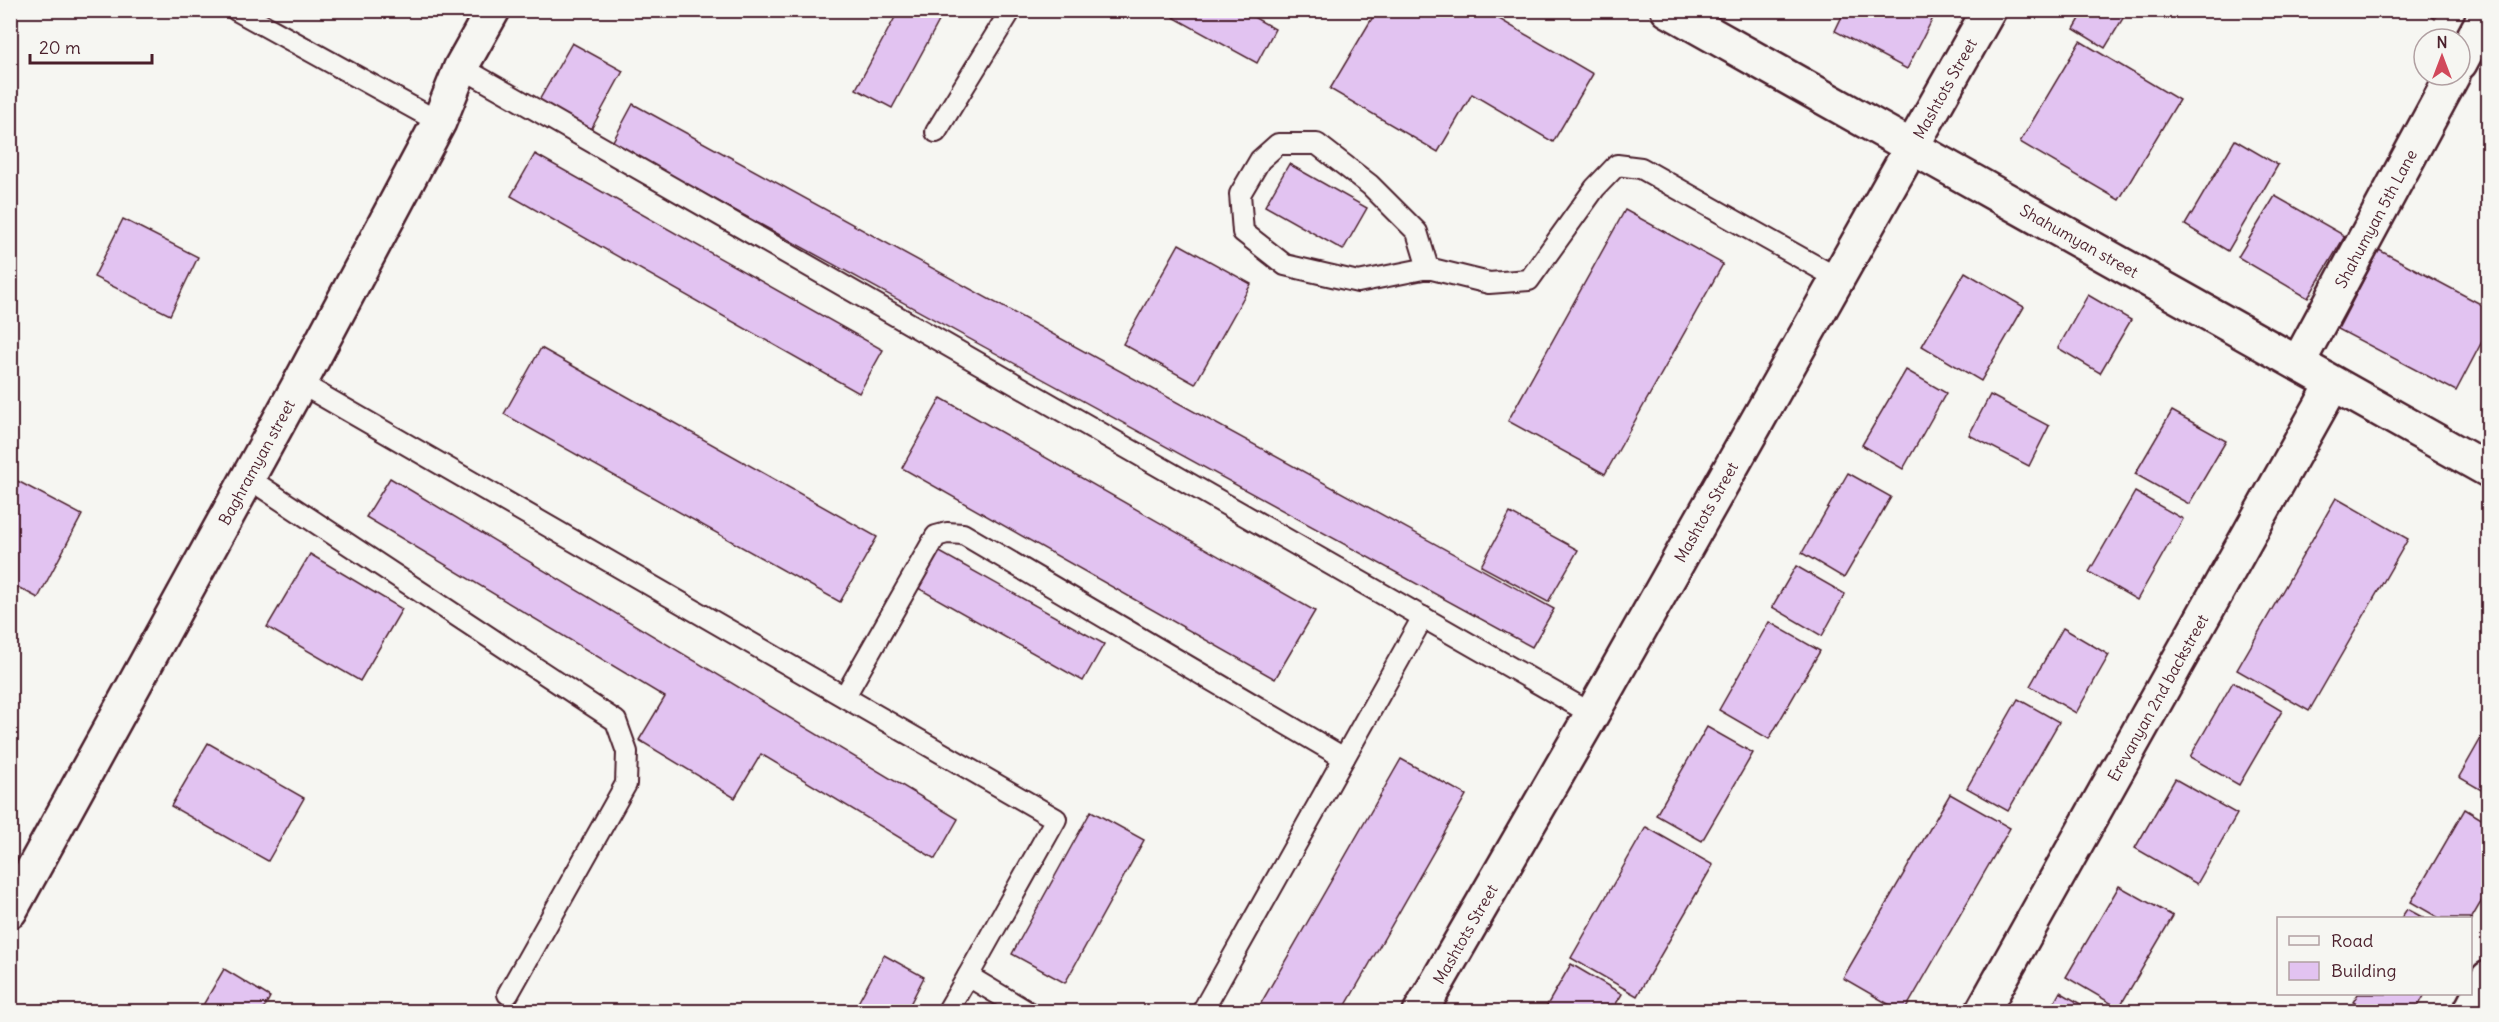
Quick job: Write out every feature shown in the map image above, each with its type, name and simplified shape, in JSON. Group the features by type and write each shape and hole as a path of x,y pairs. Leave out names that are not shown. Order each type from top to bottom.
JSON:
{"street":[{"name":"Baghramyan street","path":"10,910 300,383 439,122 461,67 493,10"},
{"name":"Shahumyan street","path":"1668,10 2488,470"},
{"name":"Mashtots Street","path":"1420,1011 1592,714 1910,146 1989,10"},
{"path":"2472,40 2488,10"},
{"name":"Shahumyan 5th Lane","path":"2298,363 2447,87"},
{"name":"Erevanyan 2nd backstreet","path":"1982,1011 2333,384"},
{"path":"2470,1011 2488,978"}],"lane":[{"path":"236,10 439,122"},
{"path":"936,132 1011,10"},
{"path":"461,67 1592,714"},
{"path":"1428,268 1417,231 1370,185 1317,144 1278,144 1260,160 1240,194 1243,231 1285,265 1358,282 1428,268 1489,283 1529,280 1595,188 1617,165 1641,168 1837,278"},
{"path":"300,383 1056,819 947,1011"},
{"path":"248,478 616,721 627,752 626,784 508,994"},
{"path":"845,696 936,536 946,533 963,534 1344,758"},
{"path":"1202,1011 1422,617"},
{"path":"968,976 1028,1011"}],"building":[{"path":"899,10 945,10 892,108 856,89"},
{"path":"1176,10 1241,10 1275,29 1257,63 1173,17"},
{"path":"1377,10 1484,10 1593,74 1553,142 1472,94 1438,152 1330,89"},
{"path":"1845,10 1937,10 1907,69 1835,31"},
{"path":"2085,10 2128,10 2105,48 2074,29"},
{"path":"2420,10 2440,10 2435,19"},
{"path":"2080,41 2179,100 2119,200 2020,142"},
{"path":"572,43 623,71 589,133 537,104"},
{"path":"633,104 1554,609 1532,647 612,143"},
{"path":"2235,140 2278,165 2228,251 2185,225"},
{"path":"535,154 883,350 859,393 511,196"},
{"path":"1289,164 1367,208 1343,250 1265,206"},
{"path":"2275,196 2345,236 2308,298 2238,257"},
{"path":"1625,210 1723,264 1605,474 1508,421"},
{"path":"123,219 198,257 170,315 94,277"},
{"path":"1179,244 1251,284 1195,384 1123,344"},
{"path":"2379,250 2488,308 2488,330 2456,391 2338,329"},
{"path":"1965,272 2024,307 1981,381 1922,346"},
{"path":"2088,295 2131,320 2100,373 2058,348"},
{"path":"541,348 877,537 840,602 504,414"},
{"path":"1906,370 1946,393 1903,469 1862,445"},
{"path":"1990,395 2049,426 2029,466 1969,435"},
{"path":"941,398 1315,611 1275,679 902,468"},
{"path":"2172,411 2226,441 2189,504 2135,474"},
{"path":"1848,473 1891,497 1844,578 1802,553"},
{"path":"10,477 82,515 38,598 10,583"},
{"path":"390,478 958,819 935,859 761,754 735,798 639,740 665,697 366,517"},
{"path":"2135,492 2183,519 2137,600 2089,572"},
{"path":"2336,498 2408,539 2309,711 2237,670"},
{"path":"1510,513 1578,550 1548,602 1481,566"},
{"path":"938,551 1104,644 1083,681 918,588"},
{"path":"310,554 402,609 360,681 267,627"},
{"path":"1796,566 1845,594 1822,636 1772,607"},
{"path":"1769,622 1820,651 1769,739 1719,710"},
{"path":"2063,628 2109,655 2076,713 2030,686"},
{"path":"2233,682 2282,711 2239,785 2190,757"},
{"path":"2018,699 2059,722 2008,811 1967,788"},
{"path":"2488,726 2488,794 2459,777"},
{"path":"1707,727 1753,753 1702,841 1656,815"},
{"path":"208,743 304,798 268,861 171,806"},
{"path":"1401,759 1466,795 1342,1012 1256,1012"},
{"path":"2175,779 2237,814 2197,884 2135,848"},
{"path":"1950,794 2010,828 1902,1012 1843,978"},
{"path":"2465,809 2488,823 2488,890 2472,918 2437,917 2411,902"},
{"path":"1091,811 1144,840 1065,983 1012,954"},
{"path":"1646,827 1713,865 1637,996 1571,958"},
{"path":"2119,886 2173,916 2119,1008 2066,977"},
{"path":"2407,909 2422,917 2402,917"},
{"path":"884,955 924,977 906,1012 853,1012"},
{"path":"1571,964 1622,994 1611,1012 1543,1012"},
{"path":"224,969 270,997 262,1012 199,1012"},
{"path":"2060,992 2094,1012 2049,1012"},
{"path":"2357,995 2424,995 2415,1012 2370,1012 2353,1002"}]}
